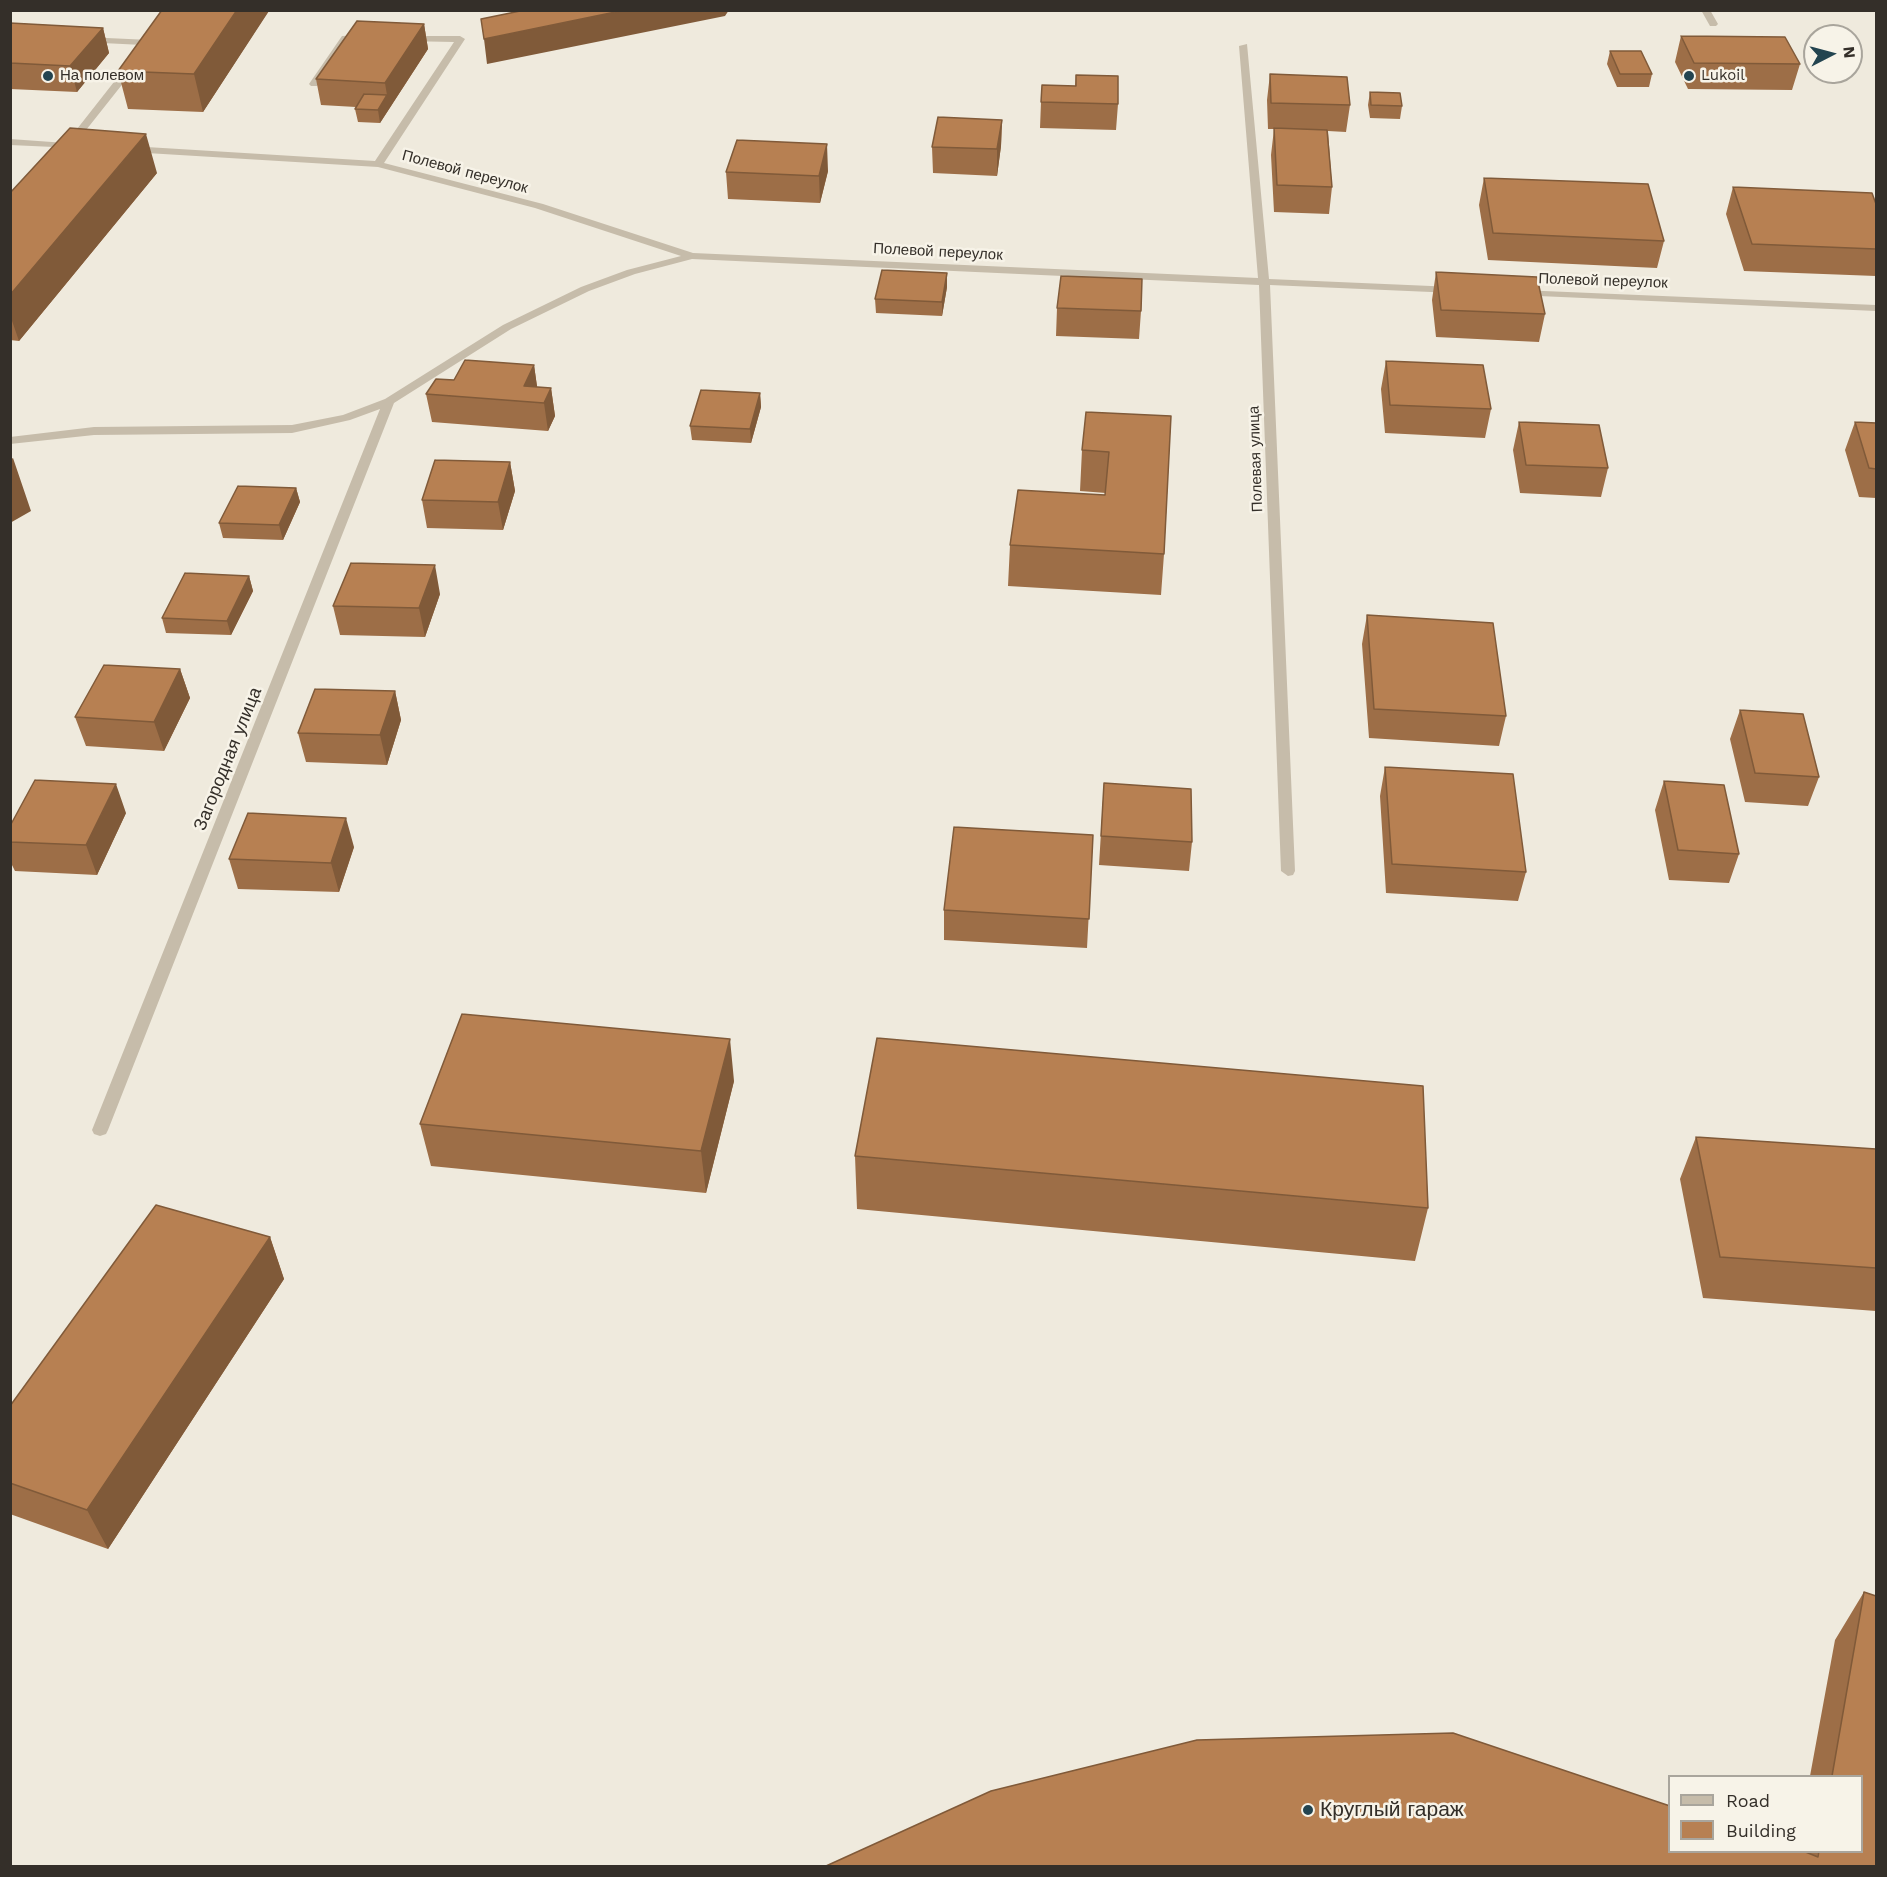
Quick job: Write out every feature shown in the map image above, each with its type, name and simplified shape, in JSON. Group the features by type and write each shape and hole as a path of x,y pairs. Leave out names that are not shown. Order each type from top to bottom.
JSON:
{"street":[{"path":"1705,10 1713,24"},
{"path":"314,84 345,38 379,39"},
{"path":"65,150 150,44 69,39"},
{"path":"378,164 460,39 391,39"},
{"name":"Полевая улица","path":"1244,46 1264,282 1287,871"},
{"path":"10,142 65,150 80,146"},
{"name":"Полевой переулок","path":"116,148 378,164 539,206 692,256 1464,290"},
{"path":"10,441 94,431 292,429 346,418 389,401 480,344 544,308 585,289 631,272 692,256"},
{"name":"Полевой переулок","path":"1511,292 1876,308"},
{"name":"Загородная улица","path":"100,1130 389,401"}],"building":[{"path":"162,10 237,10 194,74 118,71"},
{"path":"525,10 625,10 484,39 481,19"},
{"path":"357,21 424,24 385,83 316,79"},
{"path":"10,23 103,28 70,66 10,63"},
{"path":"1681,36 1785,37 1800,64 1694,63"},
{"path":"1610,51 1641,51 1652,74 1620,74"},
{"path":"1270,74 1347,77 1350,105 1271,103"},
{"path":"1076,75 1118,76 1118,104 1041,102 1042,85 1076,86"},
{"path":"1370,92 1400,93 1402,106 1371,105"},
{"path":"364,94 387,95 378,110 355,109"},
{"path":"938,117 1002,120 997,149 932,147"},
{"path":"70,128 146,134 10,295 10,193"},
{"path":"1274,128 1327,130 1332,187 1277,185"},
{"path":"737,140 827,144 819,176 726,172"},
{"path":"1484,178 1648,184 1664,241 1493,233"},
{"path":"1733,187 1872,193 1876,204 1876,249 1752,244"},
{"path":"882,270 947,273 942,302 875,299"},
{"path":"1436,272 1537,277 1545,314 1441,310"},
{"path":"1061,276 1142,279 1141,311 1057,308"},
{"path":"465,360 534,365 524,386 551,388 544,403 426,394 436,379 454,380"},
{"path":"1386,361 1483,365 1491,409 1390,405"},
{"path":"701,390 760,393 750,429 690,426"},
{"path":"1086,412 1171,416 1164,554 1010,545 1018,490 1105,495 1109,452 1082,450"},
{"path":"1519,422 1599,425 1608,468 1526,465"},
{"path":"1855,422 1876,423 1876,469 1869,468"},
{"path":"435,460 510,462 498,502 422,500"},
{"path":"238,486 296,488 279,525 219,523"},
{"path":"351,563 435,565 419,608 333,606"},
{"path":"185,573 249,576 227,621 162,618"},
{"path":"1367,615 1493,623 1506,716 1374,709"},
{"path":"104,665 180,669 154,722 75,717"},
{"path":"315,689 395,691 380,735 298,733"},
{"path":"1740,710 1803,714 1819,777 1755,773"},
{"path":"1385,767 1513,774 1526,872 1392,864"},
{"path":"35,780 116,784 86,845 10,842 10,826"},
{"path":"1664,781 1724,785 1739,854 1678,850"},
{"path":"1104,783 1191,789 1192,842 1101,836"},
{"path":"248,813 346,818 331,863 229,859"},
{"path":"954,827 1093,835 1089,919 944,910"},
{"path":"462,1014 730,1039 701,1151 420,1124"},
{"path":"877,1038 1423,1086 1428,1208 855,1156"},
{"path":"1696,1137 1876,1149 1876,1268 1720,1257"},
{"path":"156,1205 270,1237 87,1510 10,1483 10,1406"},
{"path":"1864,1592 1876,1596 1876,1866 826,1866 991,1791 1197,1740 1453,1733 1668,1805 1668,1853 1808,1853 1818,1857 1819,1853 1863,1853 1863,1775 1832,1775"}],"place":[{"name":"На полевом","path":"48,76"},
{"name":"Lukoil","path":"1689,76"},
{"name":"Круглый гараж","path":"1308,1810"}]}
